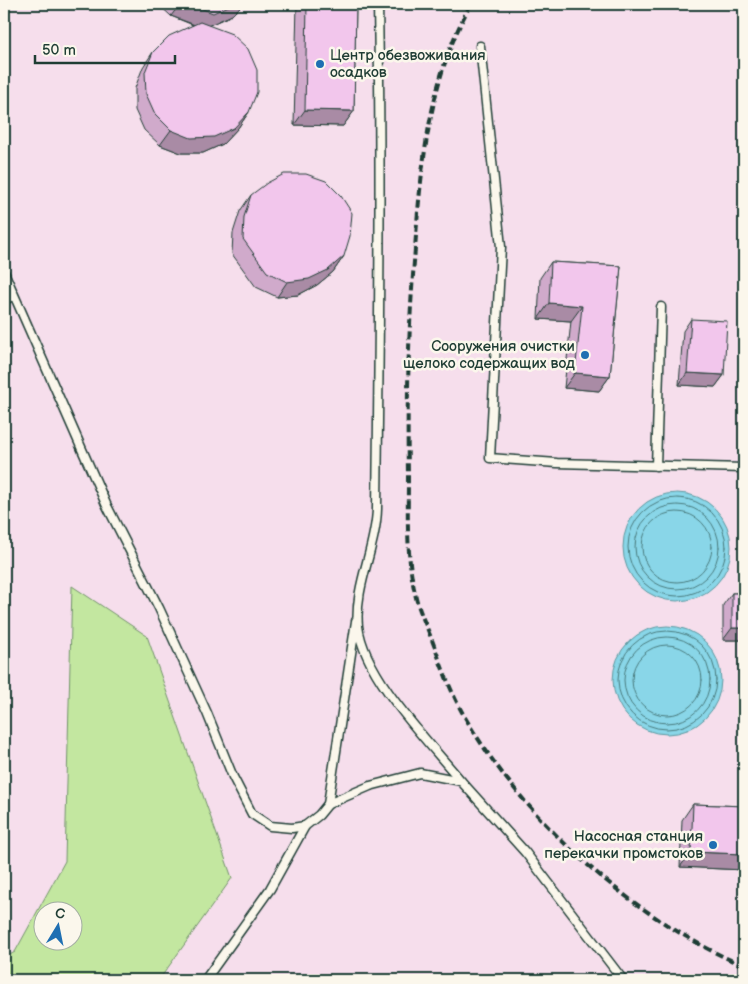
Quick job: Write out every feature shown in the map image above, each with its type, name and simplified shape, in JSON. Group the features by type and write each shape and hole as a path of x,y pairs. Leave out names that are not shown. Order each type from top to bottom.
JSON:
{"lane":[{"path":"328,804 359,597 377,514 378,4"},
{"path":"480,46 500,247 490,458 744,468"},
{"path":"4,272 106,504 159,608 207,713 240,794 252,814 270,826 292,828 305,826"},
{"path":"4,301 13,295"},
{"path":"656,466 661,307"},
{"path":"359,597 358,626 360,634 365,650 386,689 461,781 524,852 623,980"},
{"path":"205,980 270,889 305,826 319,815 328,804 370,786 420,773 461,781"}],"shaded area":[{"path":"4,4 744,4 744,980 4,980"}],"green space":[{"path":"72,586 147,636 232,878 159,980 4,980 4,958 15,952 32,921 32,952 82,952 82,902 42,902 65,861"}],"water":[{"path":"677,493 698,497 715,509 727,526 731,547 727,568 715,585 698,597 677,601 656,597 639,585 627,568 623,547 627,526 639,509 656,497"},
{"path":"667,626 688,630 705,642 717,659 721,680 717,701 705,718 688,730 667,734 646,730 629,718 617,701 613,680 617,659 629,642 646,630"}],"building":[{"path":"190,4 233,4 213,13"},
{"name":"Центр обезвоживания осадков","path":"307,4 356,4 354,111 305,110"},
{"path":"200,22 232,34 248,49 257,70 257,92 249,112 234,128 214,137 191,138 171,130 155,114 146,94 145,72 153,52 169,36"},
{"path":"284,174 306,174 326,181 341,196 352,213 350,236 344,256 328,270 309,279 287,282 267,272 243,239 244,217 251,195 267,183"},
{"name":"Сооружения очистки щелоко содержащих вод","path":"551,262 621,266 610,376 575,373 582,306 549,303"},
{"path":"691,319 727,321 724,375 687,373"},
{"path":"732,593 744,593 744,628 732,628"},
{"path":"693,804 744,806 744,854 691,852"}],"railway":[{"path":"471,4 456,35 444,67 434,101 422,170 413,275 408,375 409,549 416,599 446,677 462,712 487,752 548,827 621,893 661,921 702,946 744,966"}],"place":[{"name":"Центр обезвоживания осадков","path":"320,64"},
{"name":"Сооружения очистки щелоко содержащих вод","path":"585,355"},
{"name":"Насосная станция перекачки промстоков","path":"713,845"}]}
